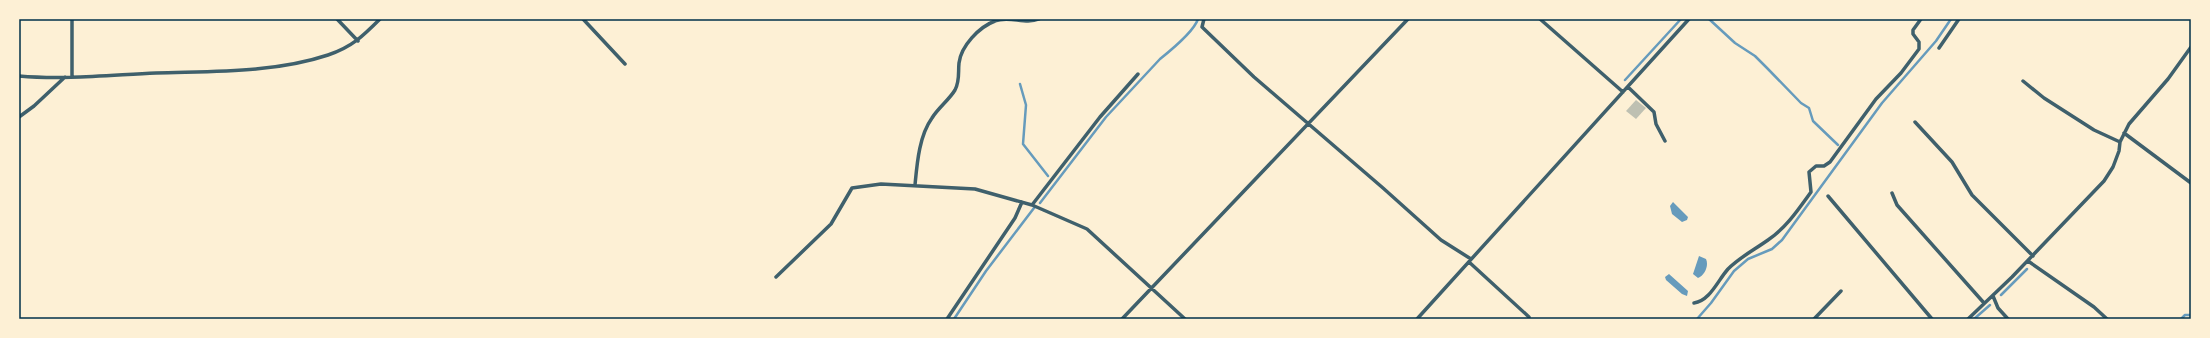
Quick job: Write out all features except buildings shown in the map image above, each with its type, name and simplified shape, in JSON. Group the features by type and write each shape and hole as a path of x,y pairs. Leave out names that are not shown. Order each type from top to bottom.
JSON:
{"street":[{"path":"72,19 72,77"},
{"path":"337,19 358,41"},
{"path":"19,76 72,77 251,69 305,61 328,55 358,41 380,19"},
{"path":"583,19 625,64"},
{"path":"915,185 918,159 926,129 931,119 955,90 958,80 959,63 962,50 968,41 994,21 1003,19 1031,22 1039,19"},
{"path":"1204,19 1202,27 1254,77 1441,240 1470,261 1529,316"},
{"path":"1122,319 1408,19"},
{"path":"1540,19 1623,92"},
{"path":"1417,319 1689,19"},
{"path":"1694,304 1704,300 1728,270 1741,258 1776,234 1798,211 1811,192 1809,172 1816,166 1824,166 1830,162 1876,99 1901,73 1919,49 1919,42 1913,34 1913,30 1921,19"},
{"path":"1939,48 1959,19"},
{"path":"1968,319 2033,256 2104,181 2113,167 2124,133 2191,47"},
{"path":"1032,205 1100,117 1138,74"},
{"path":"19,117 34,106 65,77"},
{"path":"2023,81 2044,98 2094,130 2120,142"},
{"path":"1628,87 1654,112 1656,124 1665,142"},
{"path":"1915,122 1952,162 1972,195 2033,256"},
{"path":"2124,133 2191,183"},
{"path":"776,277 831,224 852,188 881,184 975,188 1032,205 1087,229 1185,319"},
{"path":"1892,193 1897,205 1984,303"},
{"path":"1828,196 1932,319"},
{"path":"947,319 1015,218 1022,202"},
{"path":"2028,261 2094,307 2108,319"},
{"path":"1814,319 1841,291"},
{"path":"1992,296 1998,308 2008,319"}],"water":[{"path":"1673,202 1688,217 1687,220 1682,222 1672,214 1670,206"},
{"path":"1699,256 1706,259 1707,267 1698,278 1693,274"},
{"path":"1669,274 1688,291 1687,296 1682,294 1666,280 1665,277"}],"waterway":[{"path":"1040,203 1106,117 1160,59 1187,35 1198,19"},
{"path":"1625,80 1681,19"},
{"path":"1709,19 1735,43 1755,56 1801,103 1809,108 1813,121 1838,145"},
{"path":"1697,319 1711,303 1734,271 1748,259 1772,249 1782,240 1882,103 1936,41 1951,19"},
{"path":"1020,84 1026,105 1023,144 1048,176"},
{"path":"954,319 986,271 1034,208"},
{"path":"2001,295 2027,269"},
{"path":"1974,319 1990,305"},
{"path":"2181,319 2185,315 2191,315"}]}
